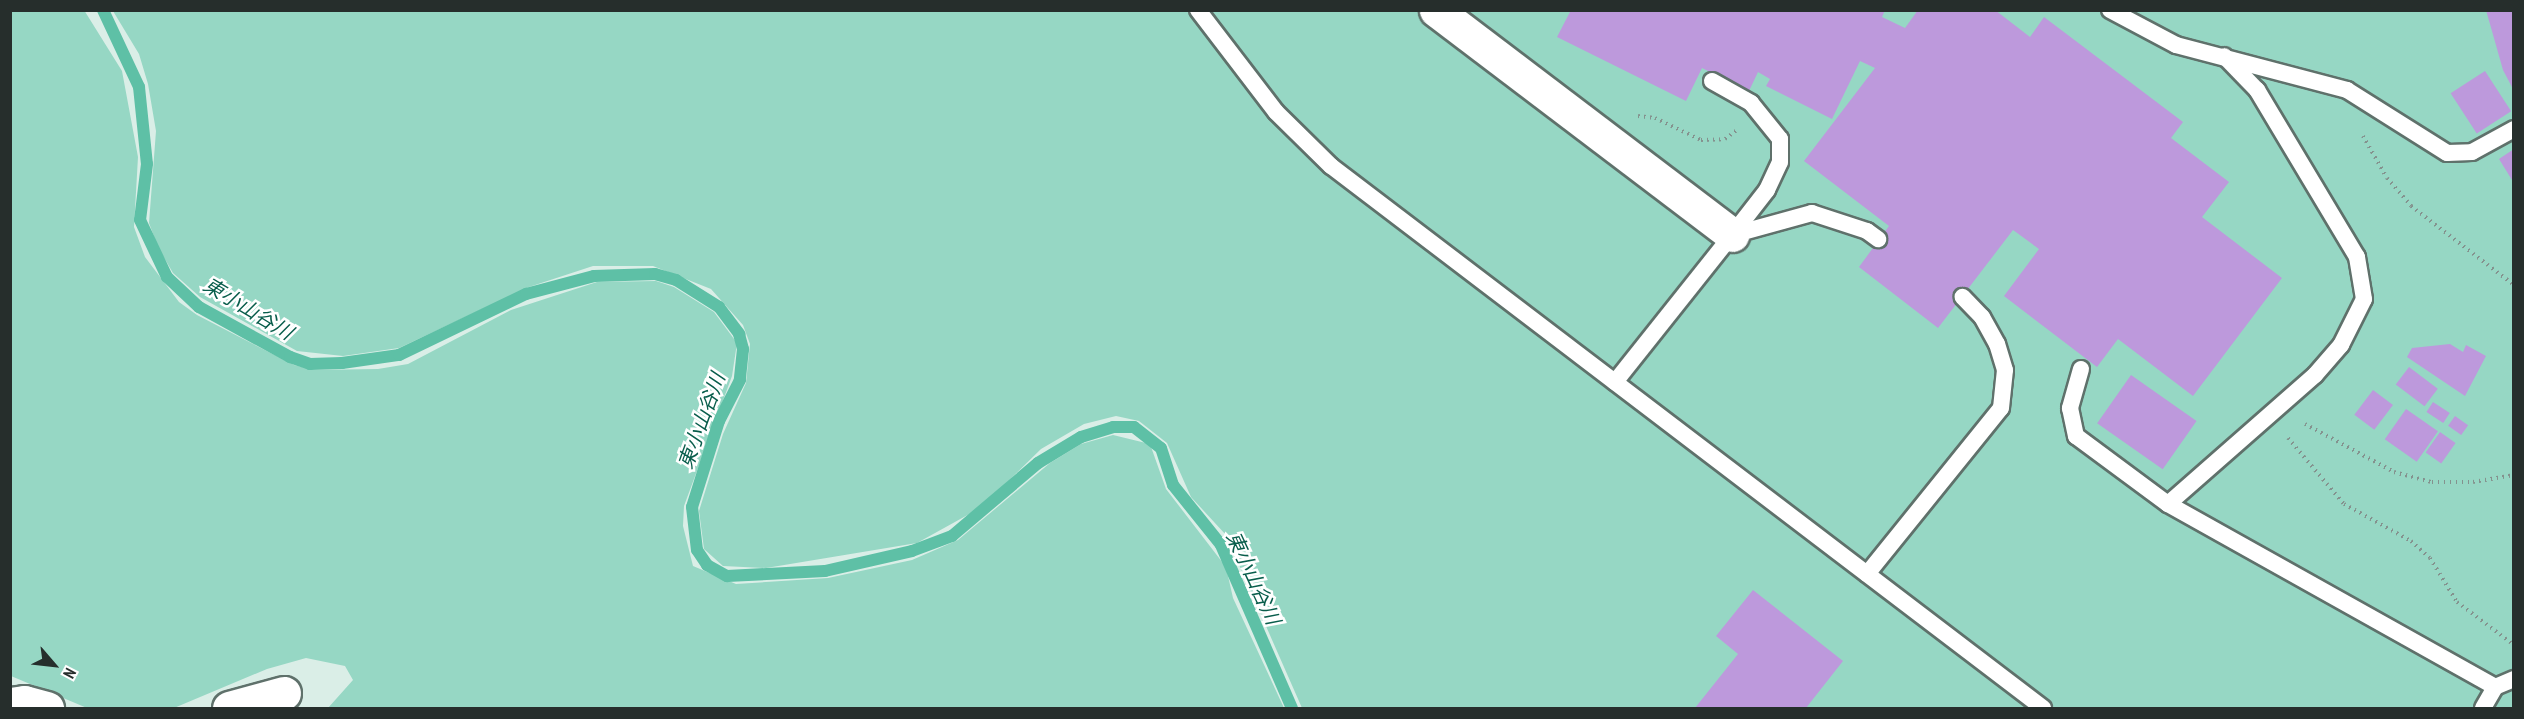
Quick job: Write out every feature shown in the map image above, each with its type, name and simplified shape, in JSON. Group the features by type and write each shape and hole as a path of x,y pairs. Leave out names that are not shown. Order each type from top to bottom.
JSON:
{"street":[{"path":"1436,10 1732,235"},
{"path":"229,708 284,693"},
{"path":"10,704 47,708"}],"lane":[{"path":"1198,10 1276,112 1330,166 2043,708"},
{"path":"2110,10 2176,45 2335,86 2447,153 2472,152 2514,129"},
{"path":"2168,504 2315,375 2341,345 2364,299 2356,257 2257,90 2224,56"},
{"path":"1615,382 1767,190 1780,162 1780,139 1751,103 1712,81"},
{"path":"1732,235 1812,213 1867,231 1878,239"},
{"path":"1867,574 2001,408 2004,370 1997,344 1982,317 1963,297"},
{"path":"2081,369 2070,408 2076,436 2168,504 2495,687"},
{"path":"2482,708 2495,687 2514,679"}],"path":[{"path":"2335,86 2387,178 2411,206 2514,285"},
{"path":"1594,128 1634,116 1655,118 1701,140 1725,139 1743,125 1751,103"},
{"path":"2275,408 2394,472 2432,482 2474,482 2514,475"},
{"path":"2275,408 2287,436 2343,504 2411,541 2430,558 2457,602 2514,645"}],"green space":[{"path":"84,10 122,71 138,157 134,227 145,257 179,302 197,315 294,365 314,370 378,369 408,364 511,310 597,282 656,281 674,287 714,312 737,343 732,376 684,506 683,526 693,566 736,584 828,578 912,560 958,540 1050,463 1081,444 1113,435 1150,444 1166,489 1226,567 1233,598 1284,708 328,708 353,680 345,666 306,658 267,669 174,708 87,708 11,676 11,11"},
{"path":"113,11 2513,11 2513,708 1302,708 1226,535 1191,497 1167,443 1139,421 1116,416 1084,424 1041,449 982,507 917,543 766,568 723,566 704,549 699,511 723,434 746,383 750,344 743,325 711,289 653,266 593,266 529,287 399,348 343,356 297,351 200,297 173,273 158,247 149,223 156,131 148,84 139,54"}],"building":[{"path":"1571,10 1885,10 1882,17 1905,28 1918,10 1995,10 2030,37 2044,17 2183,122 2171,138 2229,182 2202,217 2282,278 2193,396 2118,339 2097,367 2004,296 2039,249 2013,230 1938,328 1859,267 1889,226 1804,161 1875,68 1860,61 1832,119 1766,86 1770,79 1758,72 1749,91 1702,68 1686,101 1557,37"},
{"path":"2486,10 2514,10 2514,91 2503,70"},
{"path":"2485,71 2511,111 2477,134 2451,93"},
{"path":"2514,149 2514,179 2512,180 2499,159"},
{"path":"2450,344 2463,352 2466,345 2486,356 2465,396 2407,357 2412,348"},
{"path":"2409,367 2438,389 2425,406 2396,385"},
{"path":"2131,375 2197,421 2163,469 2097,423"},
{"path":"2373,390 2393,405 2374,430 2354,415"},
{"path":"2433,402 2450,413 2443,423 2426,412"},
{"path":"2406,409 2438,431 2417,462 2385,439"},
{"path":"2455,416 2468,425 2461,435 2448,426"},
{"path":"2440,432 2456,443 2441,463 2426,452"},
{"path":"1753,590 1843,661 1806,708 1695,708 1738,654 1716,636"}],"waterway":[{"name":"東小山谷川","path":"103,10 139,87 147,164 140,220 167,277 199,307 290,357 310,364 342,363 399,355 526,294 594,276 655,274 676,280 719,307 739,334 743,349 740,380 719,421 692,507 697,550 707,565 727,576 825,571 912,551 952,536 1038,463 1081,437 1113,427 1134,427 1161,448 1173,485 1221,545 1292,708"}]}
